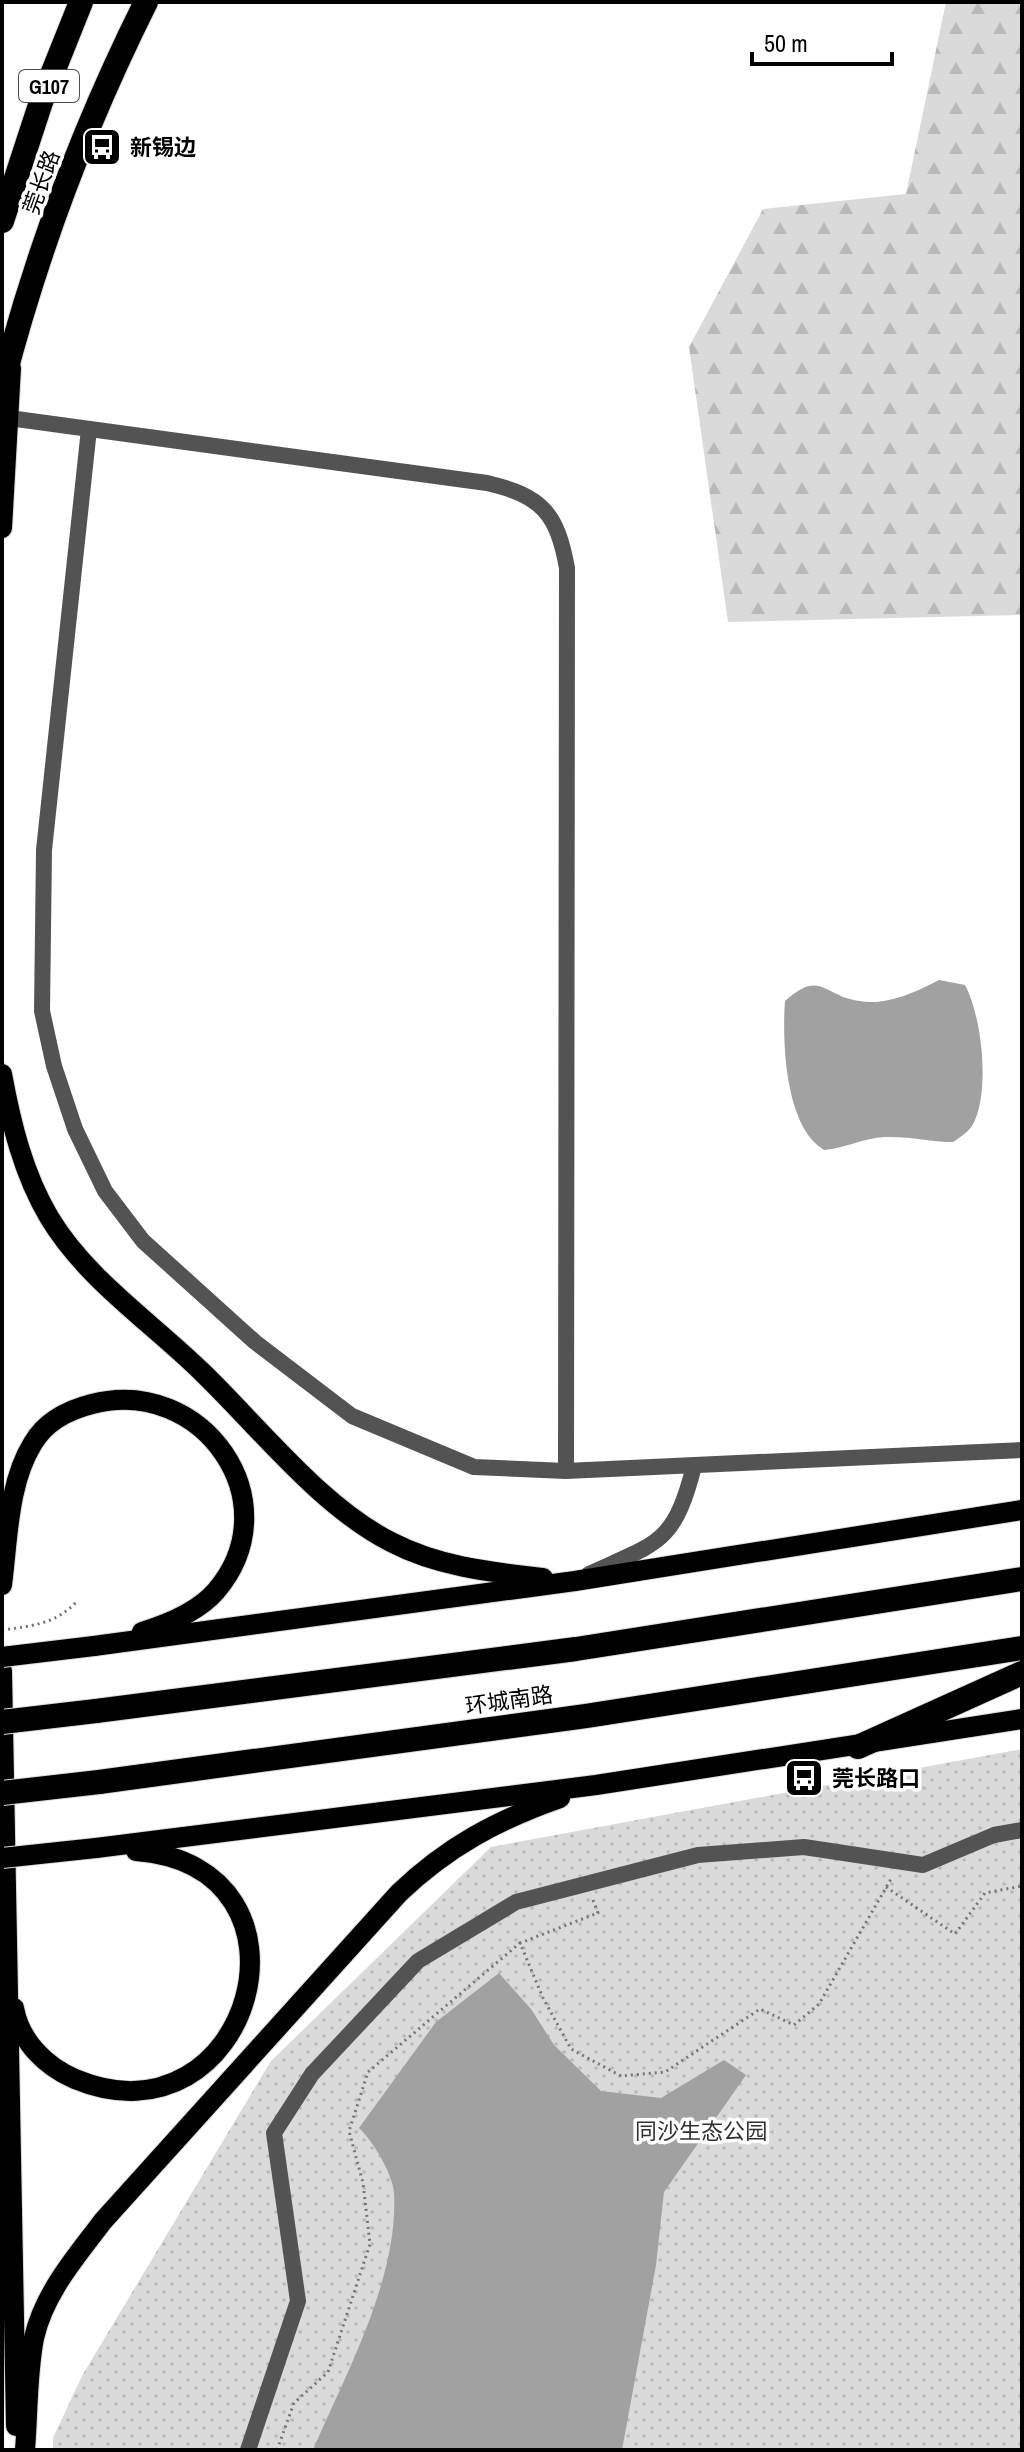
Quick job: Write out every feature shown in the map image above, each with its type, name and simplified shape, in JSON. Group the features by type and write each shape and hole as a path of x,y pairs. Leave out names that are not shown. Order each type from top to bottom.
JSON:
{"highway":[{"name":"莞长路","path":"2,221 10,177 81,2"},
{"name":"莞长路","path":"2,386 62,194 120,54 146,2"},
{"name":"环城南路","path":"2,1722 576,1649 1022,1579"},
{"name":"环城南路","path":"2,1793 586,1716 1022,1648"},
{"path":"858,1747 1022,1673"}],"main road":[{"path":"2,528 11,351"},
{"path":"2,1074 14,1136 31,1179 49,1217 83,1263 201,1370 356,1523 430,1559 476,1570 575,1581"},
{"path":"2,1585 18,1480 33,1441 48,1423 72,1409 101,1401 130,1400 185,1414 207,1430 225,1451 236,1476 243,1526 236,1553 216,1591 199,1607 156,1627 94,1646"},
{"path":"2,1657 575,1581 1022,1510"},
{"path":"2,1671 16,2450"},
{"path":"2,1858 596,1785 858,1747 1022,1719"},
{"path":"25,2450 34,2338 64,2273 103,2221 399,1893 434,1860 476,1832 596,1785"},
{"path":"8,1970 15,2015 33,2050 59,2070 93,2086 124,2090 153,2089 189,2073 221,2049 243,2007 249,1976 245,1927 234,1904 218,1883 198,1867 176,1857 96,1848"}],"street":[{"path":"9,418 487,483 514,490 541,504 560,533 567,568 566,1471"},
{"path":"89,429 47,822 41,945 42,1011 54,1066 75,1129 105,1191 143,1241 255,1342 352,1416 474,1467 566,1471 1022,1450"},
{"path":"575,1581 657,1543 683,1510 694,1466"},
{"path":"248,2450 298,2301 274,2133 312,2074 418,1961 516,1902 698,1855 789,1848 923,1865 994,1835 1022,1830"}],"path":[{"path":"2,1630 44,1624 69,1610 78,1600"},
{"path":"520,1943 543,1998 571,2049 621,2076 665,2072 760,2009 794,2025 819,2004 901,1862"},
{"path":"277,2450 294,2403 328,2372 370,2244 363,2183 349,2131 368,2072 520,1943 598,1913 587,1883"},
{"path":"886,1887 955,1934 985,1893 1022,1886"}],"green space":[{"path":"946,2 1022,2 1022,615 728,622 689,347 763,209 906,194"},
{"name":"同沙生态公园","path":"1022,1749 1022,2450 53,2450 53,2438 82,2376 271,2061 491,1847"}],"shaded area":[{"path":"939,980 965,985 976,1016 983,1075 978,1112 972,1126 953,1142 885,1137 824,1150 811,1139 794,1104 784,1038 785,1001 807,987 815,986 859,1001 880,1002"},
{"path":"499,1973 531,2009 554,2045 601,2091 661,2098 724,2060 746,2075 664,2192 656,2265 622,2450 313,2450 368,2324 388,2258 393,2225 394,2192 390,2176 376,2149 359,2128 436,2022"}],"place":[{"name":"新锡边","path":"102,147"},
{"name":"莞长路口","path":"804,1778"}]}
